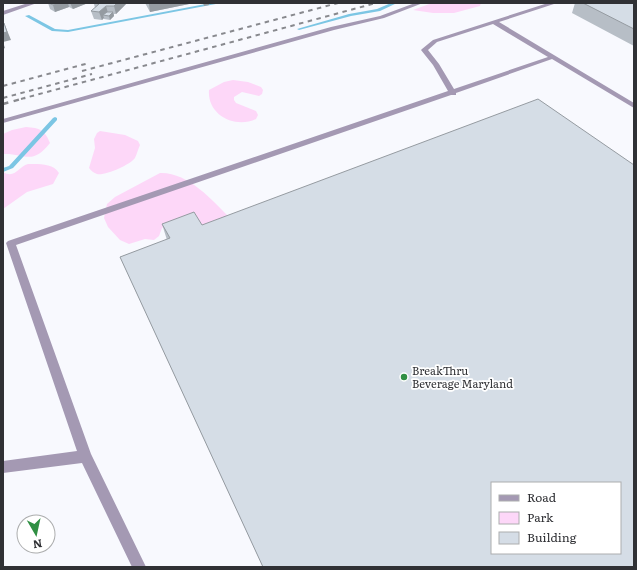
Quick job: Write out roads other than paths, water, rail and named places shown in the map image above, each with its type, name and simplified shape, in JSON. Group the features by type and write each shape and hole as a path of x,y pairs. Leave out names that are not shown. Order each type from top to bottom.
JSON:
{"street":[{"path":"3,13 34,3"},
{"path":"3,121 326,30 382,17 420,3"},
{"path":"453,93 436,64 424,50 434,41 554,3"},
{"path":"494,22 634,106"},
{"path":"139,567 85,456 7,244 453,93 553,57"},
{"path":"3,467 85,456"}],"waterway":[{"path":"27,16 54,30 68,31 219,3"},
{"path":"299,29 351,15 378,10 395,3"},
{"path":"3,170 11,167 55,119"}],"railway":[{"path":"82,71 338,3"},
{"path":"21,99 376,3"},
{"path":"3,86 89,63"},
{"path":"3,98 92,74"},
{"path":"3,104 25,98"}],"place":[{"name":"BreakThru Beverage Maryland","path":"404,377"}]}
